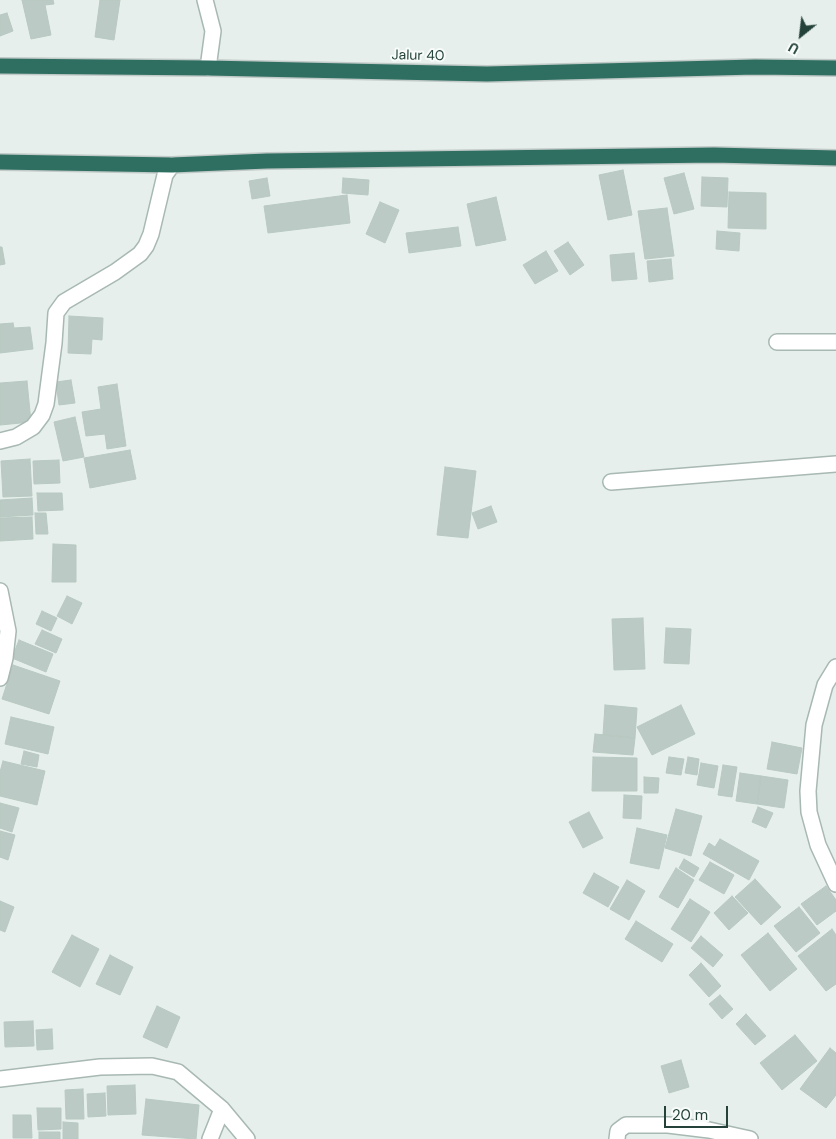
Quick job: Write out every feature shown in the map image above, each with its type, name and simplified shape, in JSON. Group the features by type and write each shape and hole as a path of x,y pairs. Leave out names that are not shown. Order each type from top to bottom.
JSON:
{"highway":[{"name":"Jalur 40","path":"0,66 487,74 756,67 836,68"},
{"path":"0,162 172,165 268,161 714,156 836,158"}],"street":[{"path":"205,0 213,31 208,68"},
{"path":"0,441 16,437 34,427 42,415 46,404 56,313 64,302 115,272 140,254 151,234 165,175 172,165"},
{"path":"778,342 836,342"},
{"path":"611,482 836,464"},
{"path":"0,591 8,631 5,658 0,678"},
{"path":"836,666 825,685 814,725 808,791 809,812 818,845 836,884"},
{"path":"0,1079 100,1066 152,1066 178,1072 222,1109 247,1139"},
{"path":"210,1139 222,1109"},
{"path":"617,1139 618,1131 626,1125 668,1125 709,1130 750,1139"}],"building":[{"path":"22,0 53,0 54,4 45,5 51,35 31,39"},
{"path":"100,0 120,0 114,40 95,37"},
{"path":"7,13 13,31 0,36 0,15"},
{"path":"623,170 632,215 608,220 599,175"},
{"path":"684,173 694,209 674,214 664,178"},
{"path":"702,177 728,178 727,207 701,206"},
{"path":"267,178 270,196 252,199 249,181"},
{"path":"343,178 369,180 368,195 342,193"},
{"path":"729,192 766,193 766,229 728,228"},
{"path":"347,195 350,223 268,233 264,206"},
{"path":"496,197 506,240 476,246 467,204"},
{"path":"380,202 399,210 385,243 366,234"},
{"path":"667,208 674,256 645,259 638,211"},
{"path":"458,227 461,246 409,253 406,233"},
{"path":"717,231 740,233 739,251 716,249"},
{"path":"568,242 584,265 570,275 554,251"},
{"path":"0,247 2,247 5,264 0,265"},
{"path":"546,251 558,271 535,284 523,265"},
{"path":"634,253 637,279 612,281 610,255"},
{"path":"671,259 673,279 649,282 647,261"},
{"path":"69,316 103,318 102,340 92,339 91,354 68,353"},
{"path":"13,323 14,328 30,327 33,349 0,353 0,324"},
{"path":"71,380 75,403 59,405 56,382"},
{"path":"27,381 31,422 0,425 0,383"},
{"path":"117,384 126,446 107,449 105,434 86,436 82,412 101,409 98,387"},
{"path":"75,417 84,457 63,461 54,422"},
{"path":"130,450 136,479 90,488 84,458"},
{"path":"30,459 32,496 3,497 1,461"},
{"path":"59,460 60,483 34,484 33,461"},
{"path":"445,467 476,471 468,538 437,535"},
{"path":"37,493 62,493 63,510 38,511"},
{"path":"32,498 33,515 0,517 0,500"},
{"path":"491,506 497,522 478,529 472,513"},
{"path":"35,513 46,513 48,534 36,534"},
{"path":"32,517 33,539 0,541 0,518"},
{"path":"53,544 76,545 76,582 52,582"},
{"path":"67,596 82,603 72,624 57,616"},
{"path":"42,611 57,618 51,631 36,624"},
{"path":"643,618 645,669 614,670 612,619"},
{"path":"666,628 691,629 689,664 664,663"},
{"path":"42,630 62,639 56,653 35,644"},
{"path":"19,640 53,654 46,672 12,658"},
{"path":"13,665 60,681 49,714 2,699"},
{"path":"605,705 637,708 635,738 603,735"},
{"path":"681,705 695,734 652,755 637,727"},
{"path":"11,717 54,727 48,754 5,744"},
{"path":"595,734 635,738 633,755 593,752"},
{"path":"772,742 802,748 797,774 767,769"},
{"path":"24,751 39,755 37,767 21,764"},
{"path":"593,757 637,758 637,791 592,791"},
{"path":"669,757 684,759 681,775 666,773"},
{"path":"688,757 699,759 697,775 685,773"},
{"path":"3,761 45,771 37,805 0,796 0,772"},
{"path":"701,763 718,766 714,788 697,785"},
{"path":"723,765 737,767 732,797 718,795"},
{"path":"740,773 761,776 757,804 736,801"},
{"path":"761,776 788,780 784,808 757,804"},
{"path":"644,777 659,778 658,793 644,793"},
{"path":"624,795 642,796 641,819 623,818"},
{"path":"0,803 19,808 12,832 0,828"},
{"path":"758,807 773,813 766,828 752,822"},
{"path":"676,809 702,816 691,856 665,848"},
{"path":"589,812 603,838 583,848 569,822"},
{"path":"637,828 667,835 659,869 630,863"},
{"path":"0,831 15,835 8,860 0,857"},
{"path":"720,839 759,861 749,880 703,854 709,843 715,847"},
{"path":"684,859 699,868 694,877 679,868"},
{"path":"710,862 734,875 724,894 699,880"},
{"path":"676,868 694,880 678,908 659,897"},
{"path":"594,873 619,887 608,907 583,893"},
{"path":"755,879 781,907 761,925 735,897"},
{"path":"627,880 645,891 629,920 610,909"},
{"path":"826,886 836,900 836,911 817,925 801,904"},
{"path":"732,896 748,913 729,930 714,913"},
{"path":"690,899 710,912 691,942 671,929"},
{"path":"0,901 14,907 5,932 0,930"},
{"path":"799,907 820,933 796,952 774,926"},
{"path":"636,921 673,944 662,962 625,939"},
{"path":"832,929 836,935 836,984 826,991 798,956"},
{"path":"768,933 797,969 770,991 741,955"},
{"path":"72,935 99,949 80,987 52,972"},
{"path":"701,936 723,955 713,967 691,948"},
{"path":"110,955 133,967 120,995 96,984"},
{"path":"701,963 721,986 709,997 689,975"},
{"path":"720,995 733,1009 722,1019 709,1004"},
{"path":"157,1006 180,1017 167,1048 143,1037"},
{"path":"746,1014 766,1036 755,1045 736,1024"},
{"path":"33,1021 34,1046 5,1047 4,1022"},
{"path":"52,1029 53,1049 37,1050 36,1030"},
{"path":"795,1035 817,1061 782,1090 760,1063"},
{"path":"830,1048 836,1053 836,1095 826,1108 800,1089"},
{"path":"681,1060 689,1087 669,1093 661,1066"},
{"path":"135,1085 136,1114 108,1115 107,1086"},
{"path":"83,1089 84,1119 66,1119 65,1090"},
{"path":"105,1093 106,1116 88,1117 87,1094"},
{"path":"146,1099 199,1105 196,1139 142,1135"},
{"path":"37,1108 61,1108 61,1129 38,1130"},
{"path":"13,1115 31,1115 32,1138 13,1138"},
{"path":"63,1122 78,1123 78,1139 63,1139"},
{"path":"39,1132 60,1132 60,1139 39,1139"}]}
